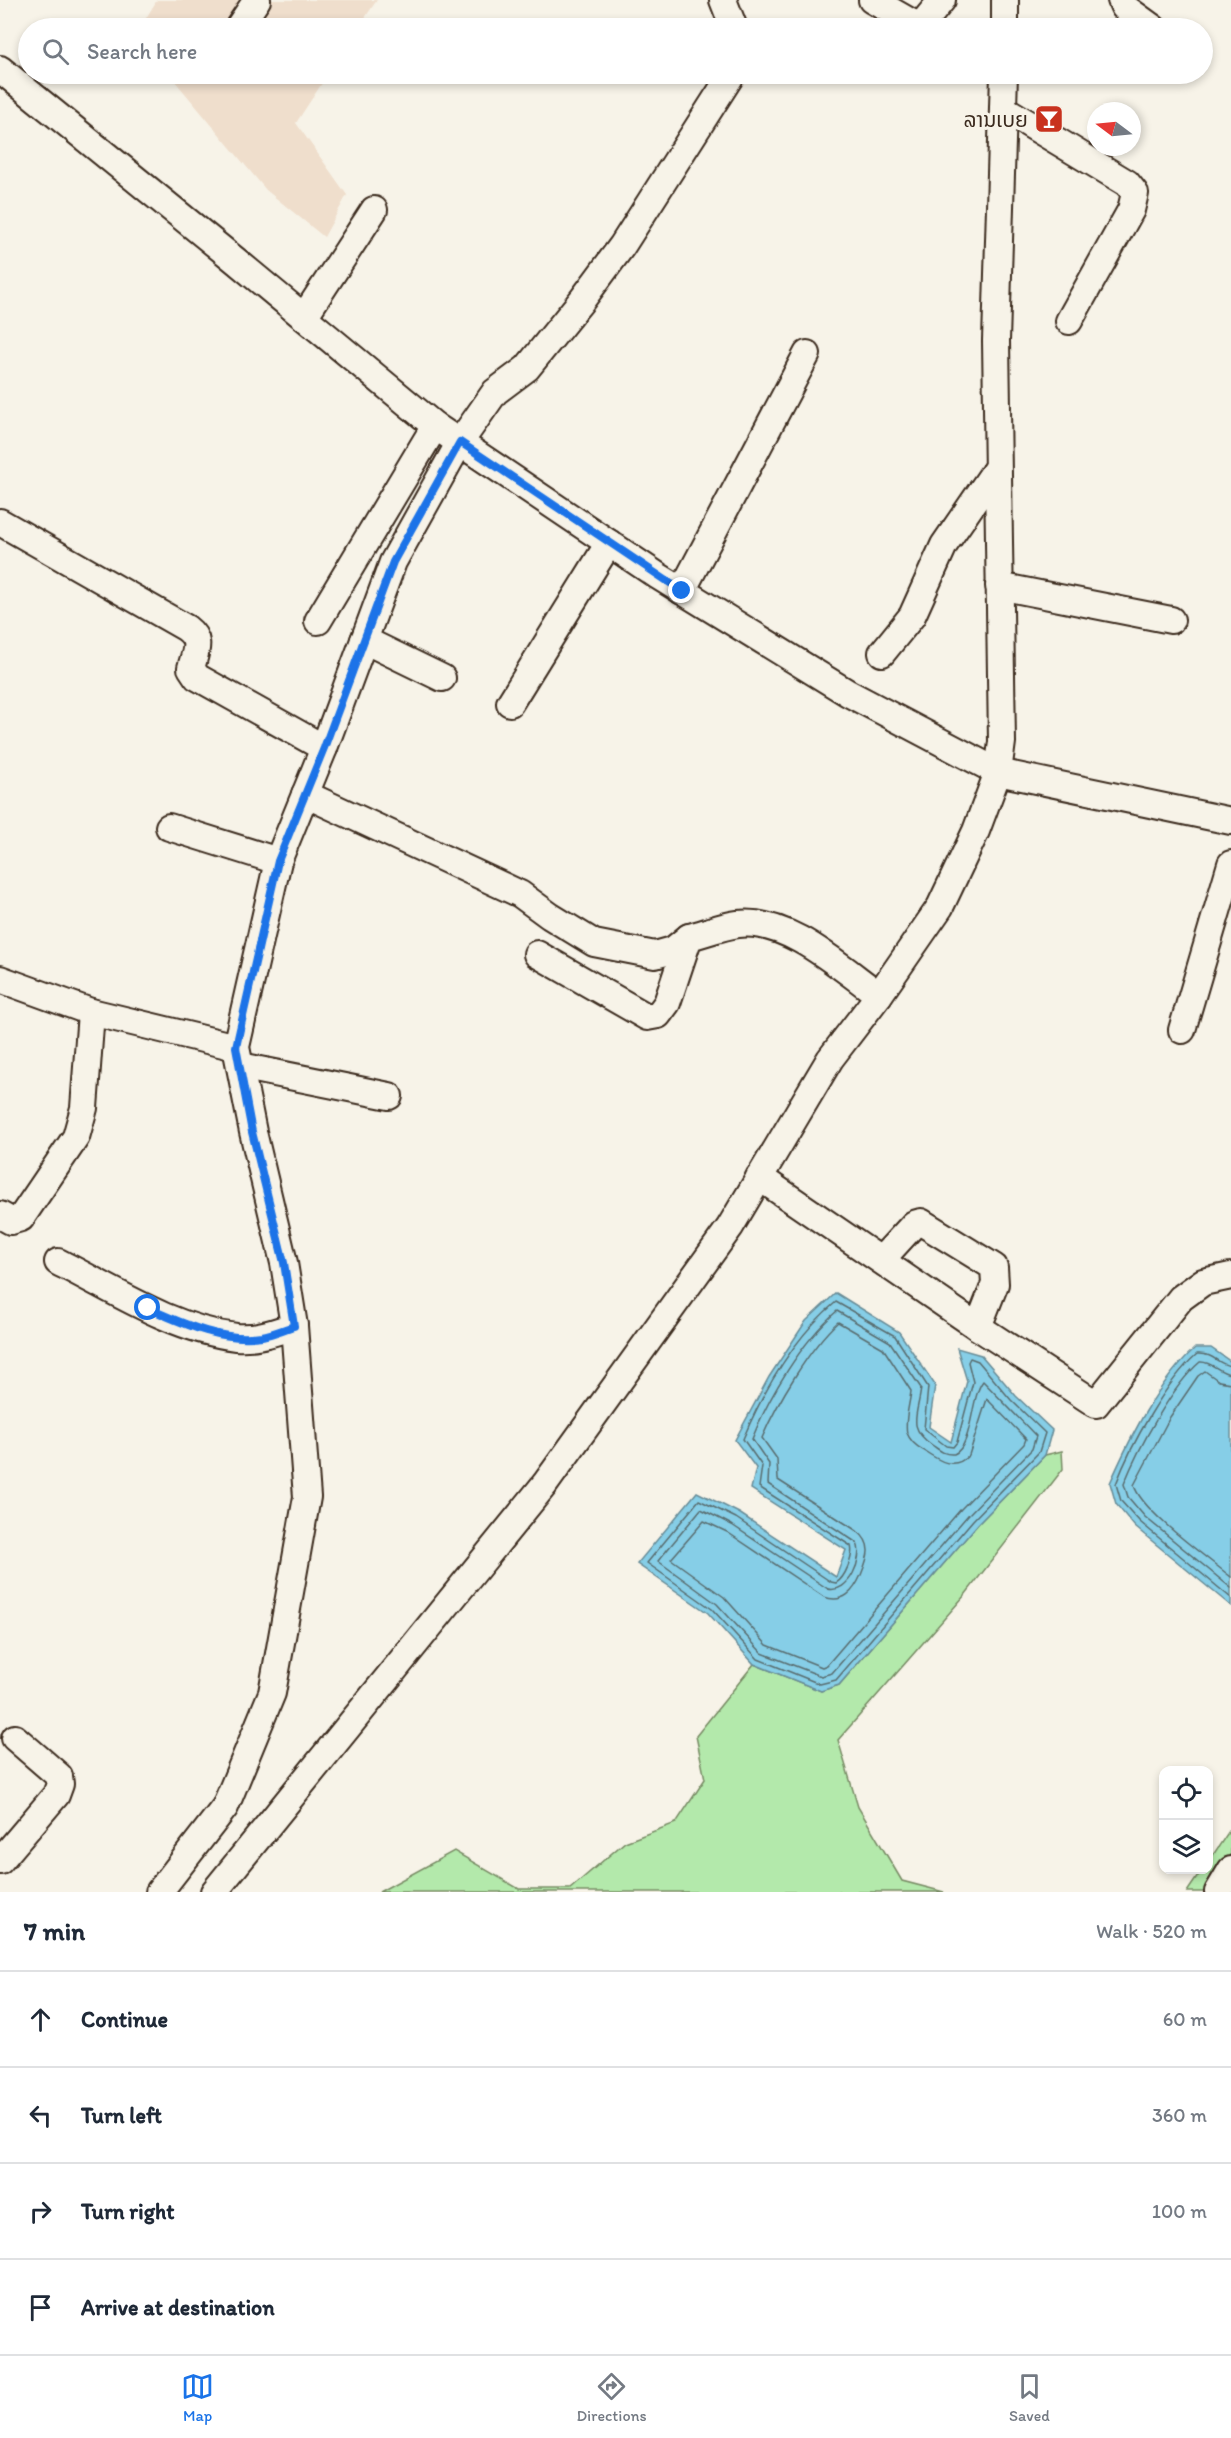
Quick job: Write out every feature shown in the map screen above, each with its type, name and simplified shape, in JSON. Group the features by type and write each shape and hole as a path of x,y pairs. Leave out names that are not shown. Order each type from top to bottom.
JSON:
{"street":[{"path":"245,18 258,0"},
{"path":"723,0 730,18"},
{"path":"872,0 904,18"},
{"path":"927,18 942,0"},
{"path":"1005,0 1005,18"},
{"path":"1121,0 1124,7 1139,18"},
{"path":"0,69 18,84"},
{"path":"18,84 435,426 682,591 848,693 998,772 1231,821"},
{"path":"159,1892 225,1807 272,1693 307,1497 294,1326 284,1263 252,1132 238,1057 278,861 324,748 393,562 460,442 495,392 527,368 582,300 622,246 726,84"},
{"path":"214,1892 545,1484 729,1227 830,1059 879,995 940,907 976,831 998,772 1002,742 996,340 1004,84"},
{"path":"1004,109 1127,183 1135,193 1131,210 1069,321"},
{"path":"304,317 374,210"},
{"path":"682,591 807,354"},
{"path":"318,621 435,426"},
{"path":"882,653 912,616 944,545 997,468"},
{"path":"0,522 186,628 195,635 197,645 191,668 196,677 324,748"},
{"path":"510,703 609,543"},
{"path":"999,586 1171,620"},
{"path":"364,640 442,678"},
{"path":"305,794 520,894 594,943 655,955 673,950 689,937 740,924 774,927 801,940 879,995"},
{"path":"170,827 278,861"},
{"path":"1182,1030 1231,864"},
{"path":"537,954 647,1017 658,1015 667,1003 689,937"},
{"path":"0,979 91,1012 238,1057 389,1096"},
{"path":"0,1215 11,1221 21,1218 76,1137 84,1108 91,1012"},
{"path":"759,1177 978,1327 1096,1404 1181,1298 1203,1282 1231,1276"},
{"path":"880,1260 914,1224 921,1222 994,1267 995,1284 978,1327"},
{"path":"58,1262 192,1328 237,1337 263,1336 294,1326"},
{"path":"0,1861 56,1795 60,1784 59,1776 15,1738"},
{"path":"1218,1892 1231,1870"}],"shaded area":[{"path":"157,0 377,0 365,18 146,18"},
{"path":"177,84 321,84 296,123 347,195 324,237 266,190"}],"green space":[{"path":"1062,1451 1063,1469 965,1595 838,1740 858,1807 902,1881 944,1892 379,1892 454,1851 519,1889 570,1889 625,1842 676,1823 705,1779 696,1736 754,1664 821,1691 839,1685 978,1524 1045,1455"},
{"path":"1231,1828 1231,1869 1215,1892 1187,1892 1199,1874 1213,1874 1213,1855"}],"water":[{"path":"836,1293 899,1332 935,1385 929,1427 951,1442 967,1381 957,1348 981,1355 1016,1396 1052,1430 1045,1455 978,1524 839,1685 821,1691 754,1664 708,1613 637,1564 697,1492 739,1513 836,1577 846,1550 751,1489 756,1468 735,1440 769,1377 806,1321"},
{"path":"1195,1348 1211,1348 1231,1362 1231,1606 1135,1527 1116,1504 1110,1483 1146,1411 1169,1377"}],"place":[{"name":"ລານເບຍ","path":"1049,119"}],"route":[{"path":"148,1308 192,1328 237,1337 263,1336 294,1326 284,1263 252,1132 236,1047 278,861 324,748 393,562 460,442 682,591"}]}
